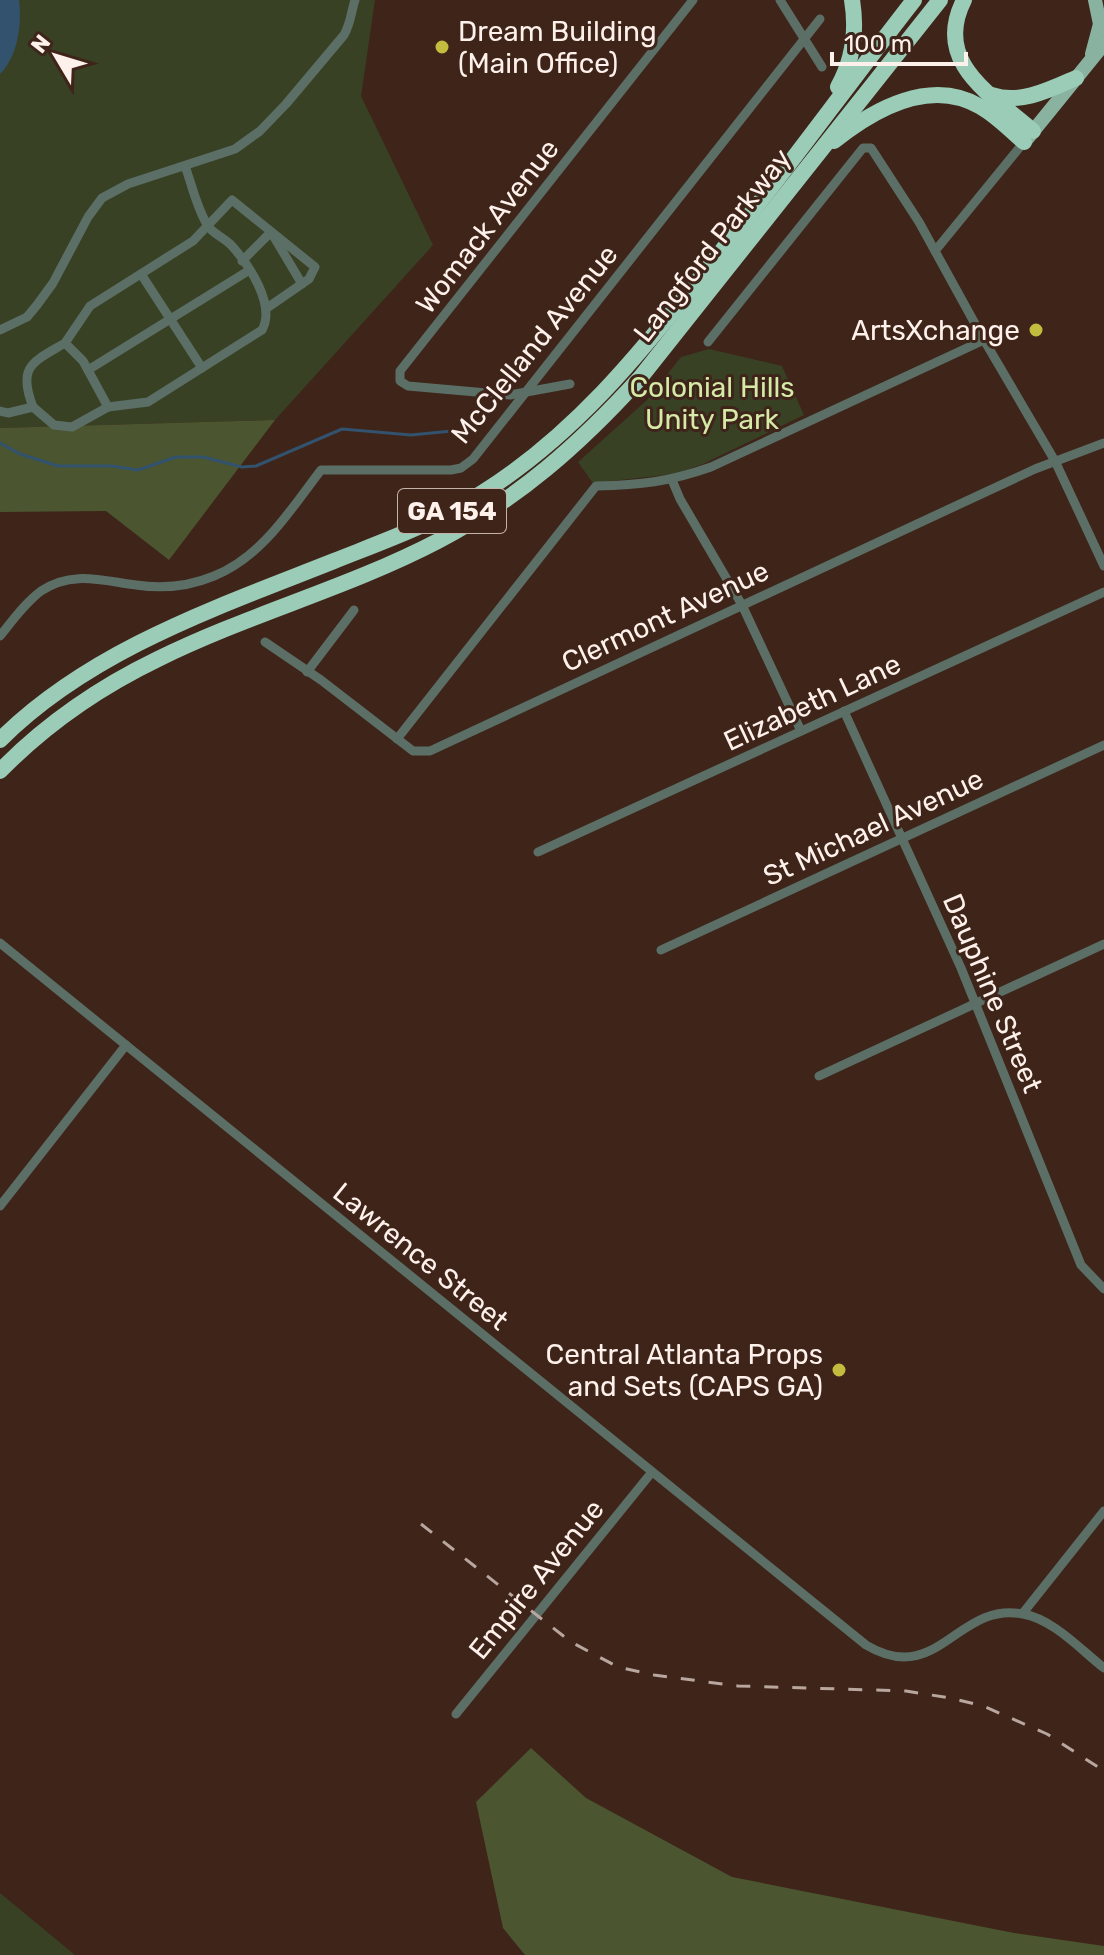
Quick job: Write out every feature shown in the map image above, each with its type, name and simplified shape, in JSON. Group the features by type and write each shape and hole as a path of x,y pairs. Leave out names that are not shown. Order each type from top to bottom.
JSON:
{"highway":[{"path":"806,153 847,68 854,40 852,0"},
{"name":"Langford Parkway","path":"0,771 40,735 99,691 157,659 435,542 526,487 583,439 640,378 914,0"},
{"name":"Langford Parkway","path":"0,740 53,695 98,665 190,619 403,534 479,495 532,459 587,411 621,375 741,227 940,0"},
{"path":"964,0 956,23 958,57 969,76 1029,136"},
{"path":"990,94 1017,98 1043,91 1082,70"},
{"name":"GA 154","path":"806,153 875,113 914,97 937,95 960,98 978,105 1029,136"}],"main road":[{"path":"1082,70 1100,24 1095,0"},
{"path":"1029,136 1104,44"},
{"path":"1082,70 1104,56"}],"street":[{"path":"0,330 27,317 37,305 102,198 128,184 235,149 260,131 344,35 350,24 355,0"},
{"name":"Womack Avenue","path":"526,393 510,395 408,386 400,381 399,376 693,0"},
{"path":"780,0 822,67"},
{"name":"McClelland Avenue","path":"0,636 23,607 43,590 61,581 81,577 99,578 159,587 187,584 214,576 239,563 261,545 321,470 461,468 473,459 820,19"},
{"path":"935,251 1029,136"},
{"path":"708,342 863,148 869,147 890,175 1055,461 1104,566"},
{"path":"185,166 208,227 232,246 260,290 267,308 267,319 262,330 148,402 108,407 80,424 63,427 54,425 33,407 27,392 27,370 32,363 65,343 90,306 193,241 208,227 232,200 315,267 309,279 267,308"},
{"path":"242,261 271,232"},
{"path":"271,232 302,284"},
{"path":"88,370 248,271"},
{"path":"141,274 202,368"},
{"path":"397,739 596,486 642,485 672,480 711,467 984,340"},
{"path":"65,343 83,361 108,407"},
{"path":"526,393 570,384"},
{"path":"0,411 8,413 33,407"},
{"name":"Clermont Avenue","path":"265,642 413,751 430,751 1055,461 1104,443"},
{"path":"672,480 742,605 801,731"},
{"name":"Elizabeth Lane","path":"538,852 1104,592"},
{"path":"307,672 354,610"},
{"name":"Dauphine Street","path":"844,711 975,1002 1081,1265 1104,1289"},
{"name":"St Michael Avenue","path":"661,950 1104,745"},
{"name":"Lawrence Street","path":"0,943 866,1645 880,1654 901,1658 920,1656 985,1617 1003,1612 1023,1613"},
{"path":"819,1076 1104,944"},
{"path":"0,1206 126,1045"},
{"name":"Empire Avenue","path":"456,1714 652,1472"},
{"path":"1104,1511 1023,1613 1048,1624 1104,1668"}],"green space":[{"path":"0,0 375,0 361,96 433,245 275,420 0,428"},
{"name":"Colonial Hills Unity Park","path":"709,349 782,366 804,415 703,464 675,474 593,483 578,462 646,401 681,357"},
{"path":"275,420 169,560 106,511 0,512 0,428"},
{"path":"531,1748 586,1798 732,1877 1014,1933 1104,1946 1104,1955 525,1955 503,1928 476,1802"},
{"path":"0,1893 75,1955 0,1955"}],"water":[{"path":"0,0 19,0 20,19 15,49 0,74"}],"waterway":[{"path":"0,443 20,454 58,466 112,466 138,470 176,457 203,457 242,467 256,466 342,429 411,435 452,431"}],"railway":[{"path":"421,1524 571,1642 618,1667 738,1686 906,1691 950,1698 983,1706 1047,1734 1104,1771"}],"place":[{"name":"Dream Building (Main Office)","path":"442,47"},
{"name":"ArtsXchange","path":"1036,330"},
{"name":"Central Atlanta Props and Sets (CAPS GA)","path":"839,1370"}]}
